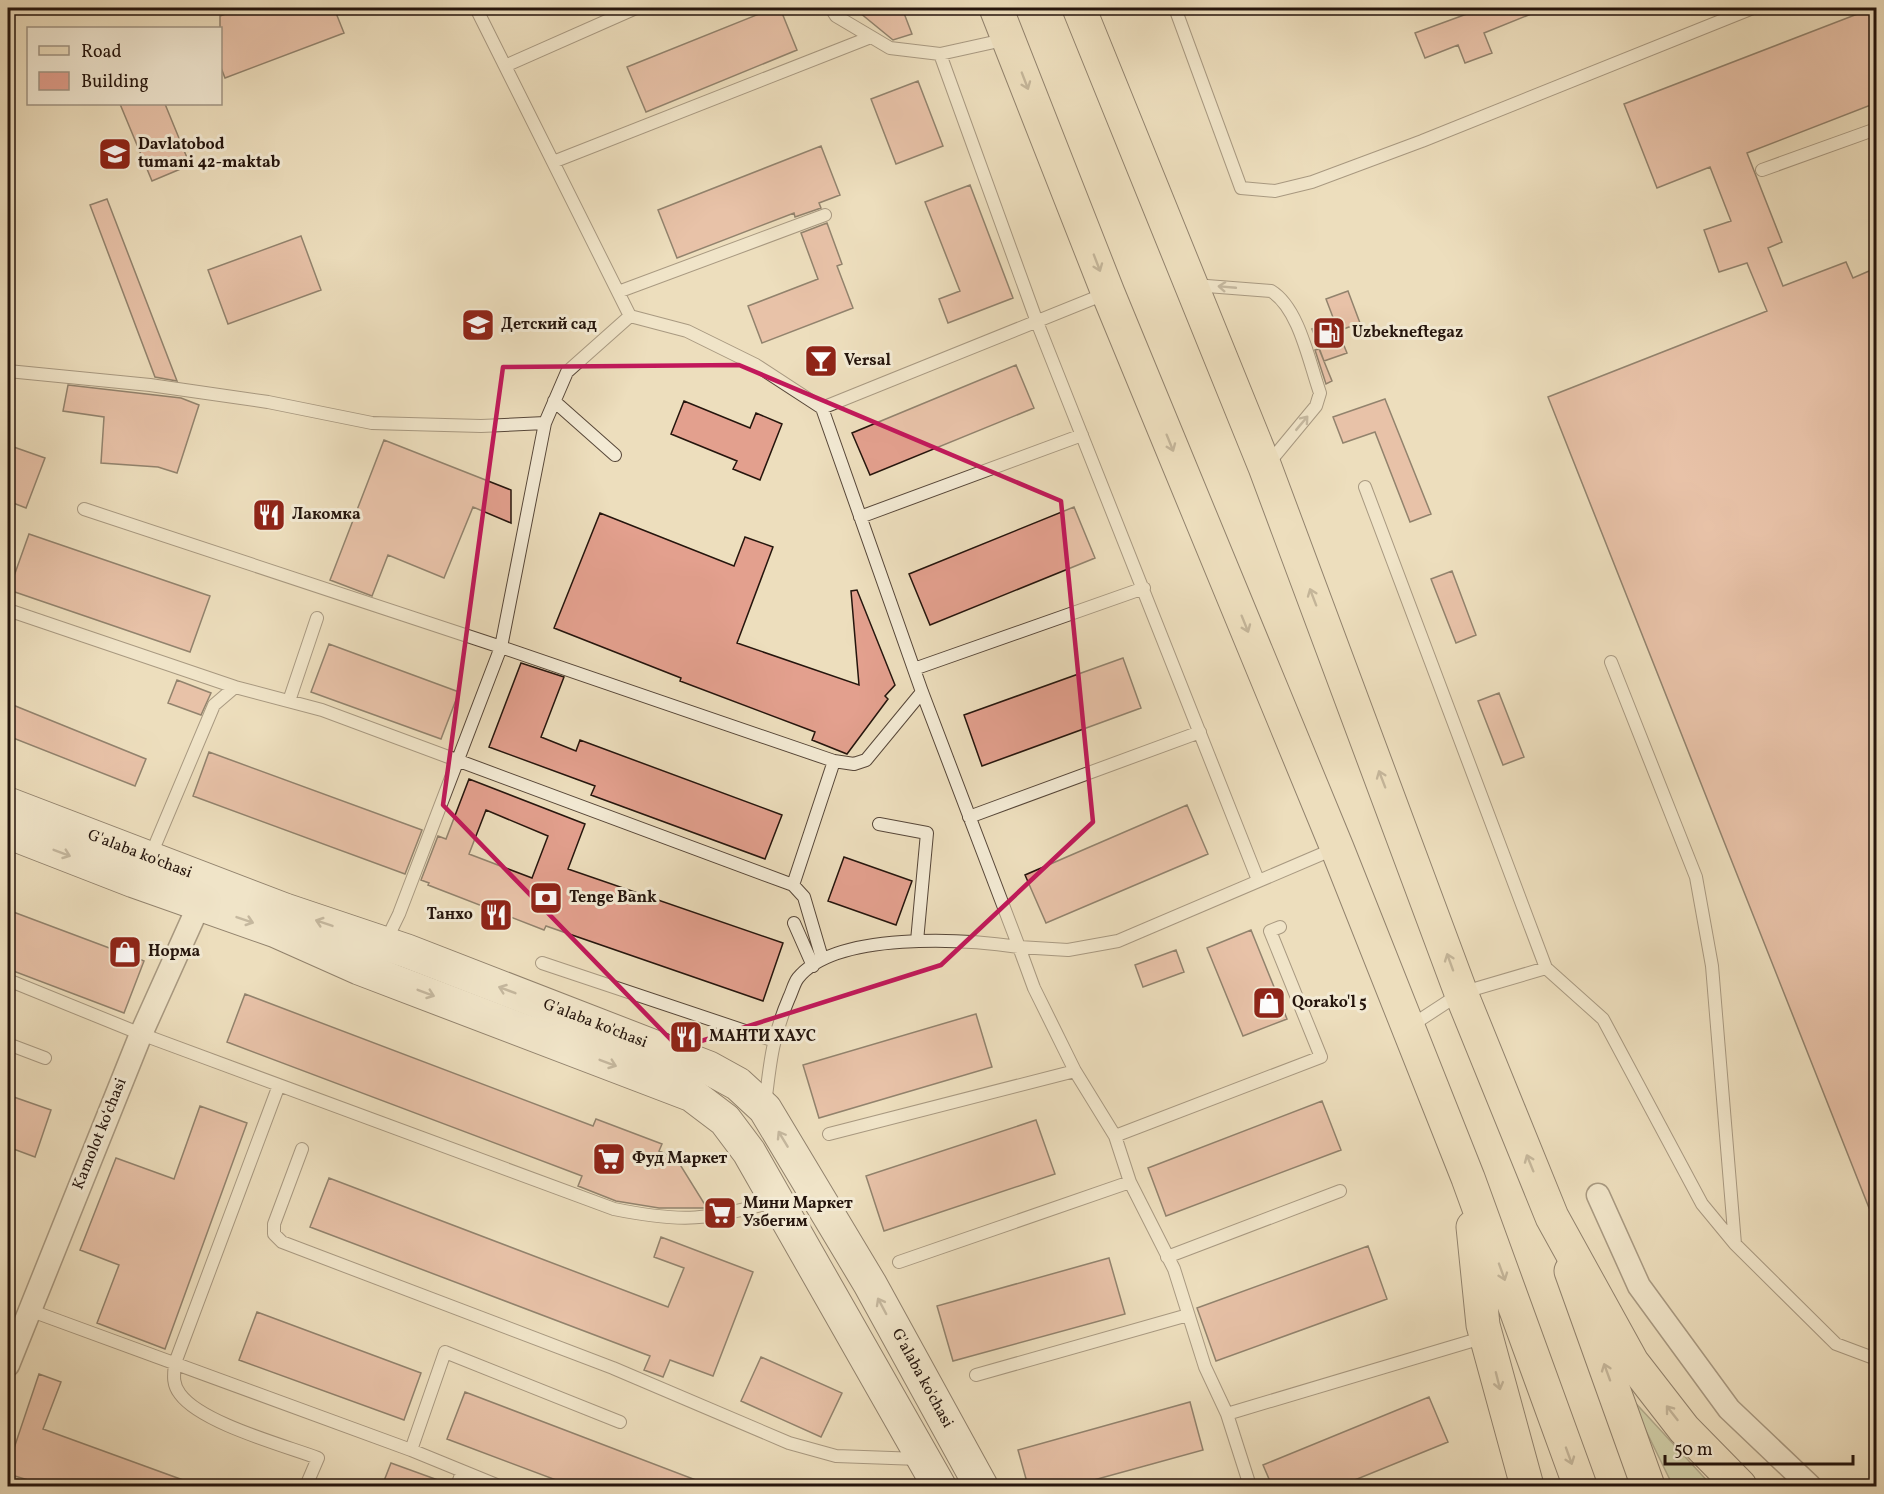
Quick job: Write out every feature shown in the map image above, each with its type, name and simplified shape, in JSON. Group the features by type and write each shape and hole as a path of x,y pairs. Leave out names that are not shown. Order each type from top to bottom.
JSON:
{"main road":[{"path":"996,8 1108,293 1337,848 1468,1178 1580,1486"},
{"path":"1079,8 1265,467 1461,993 1551,1217 1648,1486"},
{"name":"G'alaba ko'chasi","path":"8,804 285,910 692,1095 725,1120 749,1152 931,1473"},
{"name":"G'alaba ko'chasi","path":"8,832 199,905 276,931 398,961 709,1068 738,1084 765,1109 870,1284 981,1486"},
{"path":"1468,1178 1486,1337 1527,1486"},
{"path":"1551,1217 1632,1362 1684,1429 1740,1486"},
{"path":"878,1379 915,1366"}],"street":[{"name":"Kamolot koʻchasi","path":"9,1359 141,1034 199,905"},
{"path":"1598,1196 1639,1286 1729,1409 1810,1486"}],"lane":[{"path":"476,8 630,316 687,331 756,365 822,408 922,692 1034,988 1075,1071 1115,1136 1130,1182 1167,1257 1205,1367 1227,1414 1250,1486"},
{"path":"505,66 636,8"},
{"path":"831,8 836,16 890,48 940,54 1009,39"},
{"path":"1175,8 1241,188 1275,191 1312,182 1422,141 1753,8"},
{"path":"553,162 871,37"},
{"path":"940,54 1037,322 1258,880"},
{"path":"1762,170 1876,129"},
{"path":"618,292 825,215"},
{"path":"1192,284 1271,291 1281,298 1290,310 1320,393 1316,406 1265,467"},
{"path":"822,408 1108,293"},
{"path":"398,961 399,914 501,647 545,423 567,372 630,316"},
{"path":"8,371 150,385 268,402 372,423 481,426 545,423"},
{"path":"554,401 615,455"},
{"path":"860,517 1083,435"},
{"path":"1365,487 1546,968 1603,1019 1702,1204 1735,1244 1836,1344 1876,1359"},
{"path":"84,509 501,647 834,761 854,764 866,760 922,692"},
{"path":"914,669 1144,588"},
{"path":"8,609 234,687 322,710 793,885 804,897 817,962"},
{"path":"289,701 317,618"},
{"path":"1611,662 1696,877 1712,966 1735,1244"},
{"path":"150,858 214,705 234,687"},
{"path":"969,817 1200,732"},
{"path":"793,885 834,761"},
{"path":"879,824 927,832 917,941"},
{"path":"765,1109 772,1040 798,978 817,962 857,948 917,941 970,940 1019,947 1068,950 1118,940 1337,848"},
{"path":"794,924 817,962"},
{"path":"1115,1136 1321,1057 1270,931 1280,927"},
{"path":"542,963 772,1040"},
{"path":"1408,1027 1461,993 1546,968"},
{"path":"8,980 141,1034 614,1209 659,1218 702,1219 777,1200"},
{"path":"8,1044 45,1058"},
{"path":"829,1134 1075,1071"},
{"path":"279,1085 175,1363 174,1383 179,1394 194,1408 226,1424 318,1458 306,1486"},
{"path":"302,1149 274,1224 274,1234 282,1242 613,1368 789,1443 837,1456 931,1473"},
{"path":"899,1262 1130,1182"},
{"path":"1167,1257 1340,1191"},
{"path":"29,1310 411,1450 499,1486"},
{"path":"976,1375 1188,1315"},
{"path":"1227,1414 1486,1337"},
{"path":"411,1450 445,1352 620,1422"},
{"path":"457,1486 462,1472"},
{"path":"8,1482 19,1486"}],"highlighted area":[{"path":"739,365 1061,501 1093,822 941,965 679,1048 443,805 503,367"}],"green space":[{"path":"1629,1396 1712,1486 1673,1486"}],"building":[{"path":"242,8 334,8 344,33 225,78 222,70 220,16"},
{"path":"774,8 780,8 797,50 646,112 627,67"},
{"path":"854,8 902,8 912,34 893,40"},
{"path":"1483,8 1546,8 1484,33 1492,53 1465,63 1458,45 1425,58 1415,33"},
{"path":"1876,8 1876,103 1747,153 1782,242 1768,248 1783,286 1846,262 1853,278 1876,268 1875,1223 1548,397 1767,311 1747,263 1719,272 1704,230 1731,221 1710,167 1657,188 1624,104"},
{"path":"918,81 943,146 896,164 871,99"},
{"path":"120,105 165,105 190,165 152,181"},
{"path":"821,146 840,195 819,203 821,208 795,217 794,213 677,258 658,210"},
{"path":"970,185 1013,298 948,323 939,299 960,291 925,202"},
{"path":"107,199 177,381 155,377 90,205"},
{"path":"827,223 842,264 837,266 853,308 762,343 748,306 818,279 801,233"},
{"path":"301,236 321,290 228,324 208,270"},
{"path":"1348,291 1360,323 1338,331 1347,353 1324,361 1312,329 1334,320 1326,299"},
{"path":"1319,349 1332,381 1326,384 1315,350"},
{"path":"1016,365 1034,408 870,475 852,433"},
{"path":"68,385 181,398 199,405 177,473 158,467 101,463 104,417 63,411"},
{"path":"1385,399 1431,514 1410,522 1375,432 1343,443 1333,417"},
{"path":"684,401 750,428 756,413 782,424 760,480 733,469 737,461 671,434"},
{"path":"384,440 511,490 511,523 473,507 444,578 388,555 372,596 330,580"},
{"path":"8,445 45,458 26,508 8,501"},
{"path":"1074,507 1095,558 930,625 909,574"},
{"path":"600,513 734,566 745,537 773,547 737,643 859,685 851,591 857,590 895,685 885,696 888,699 847,754 812,740 815,732 680,681 681,678 554,628"},
{"path":"29,534 210,596 190,652 9,590"},
{"path":"1452,571 1476,635 1456,643 1431,579"},
{"path":"329,644 459,692 441,739 311,692"},
{"path":"1123,658 1141,708 982,766 964,715"},
{"path":"521,663 564,677 541,737 576,751 580,740 782,815 765,859 591,795 595,786 489,747"},
{"path":"177,680 211,693 201,715 168,703"},
{"path":"1499,693 1524,757 1503,765 1478,701"},
{"path":"8,703 146,759 135,786 8,736"},
{"path":"209,752 422,830 405,874 193,796"},
{"path":"469,779 585,824 568,869 783,943 763,1001 546,926 544,930 428,885 429,883 421,880 438,836 446,839","holes":["486,810 548,836 532,878 469,854"]},
{"path":"1187,805 1208,854 1046,923 1025,875"},
{"path":"844,857 912,881 896,925 828,901"},
{"path":"8,910 144,961 124,1013 8,969"},
{"path":"1251,930 1287,1019 1243,1036 1207,948"},
{"path":"1176,950 1184,972 1143,987 1135,965"},
{"path":"245,994 593,1126 596,1119 662,1144 659,1151 676,1158 707,1208 659,1208 616,1201 578,1186 582,1176 227,1042"},
{"path":"976,1014 992,1067 819,1118 803,1065"},
{"path":"8,1095 51,1110 35,1157 8,1147"},
{"path":"1322,1101 1341,1150 1166,1216 1148,1168"},
{"path":"200,1106 247,1123 165,1349 97,1323 119,1265 80,1250 116,1158 174,1179"},
{"path":"1036,1120 1055,1174 884,1231 866,1176"},
{"path":"329,1178 668,1307 684,1268 654,1257 661,1237 753,1272 713,1376 670,1360 663,1377 644,1370 650,1356 310,1227"},
{"path":"1368,1246 1387,1299 1216,1361 1197,1308"},
{"path":"1109,1258 1125,1314 953,1361 937,1306"},
{"path":"257,1312 421,1373 404,1420 239,1360"},
{"path":"761,1357 842,1393 821,1437 741,1401"},
{"path":"39,1374 61,1382 43,1429 194,1484 193,1486 48,1486 8,1474 8,1466"},
{"path":"465,1392 709,1486 572,1486 447,1439"},
{"path":"1429,1397 1448,1442 1340,1486 1272,1486 1263,1465"},
{"path":"1190,1402 1203,1450 1072,1486 1028,1486 1018,1450"},
{"path":"391,1463 449,1484 449,1486 382,1486"}],"place":[{"name":"Davlatobod tumani 42-maktab","path":"115,154"},
{"name":"Детский сад","path":"478,325"},
{"name":"Uzbekneftegaz","path":"1329,333"},
{"name":"Versal","path":"821,361"},
{"name":"Лакомка","path":"269,515"},
{"name":"Tenge Bank","path":"546,898"},
{"name":"Танхо","path":"496,915"},
{"name":"Норма","path":"125,952"},
{"name":"Qorako'l 5","path":"1269,1003"},
{"name":"МАНТИ ХАУС","path":"686,1037"},
{"name":"Фуд Маркет","path":"609,1159"},
{"name":"Мини Маркет Узбегим","path":"720,1213"}]}
